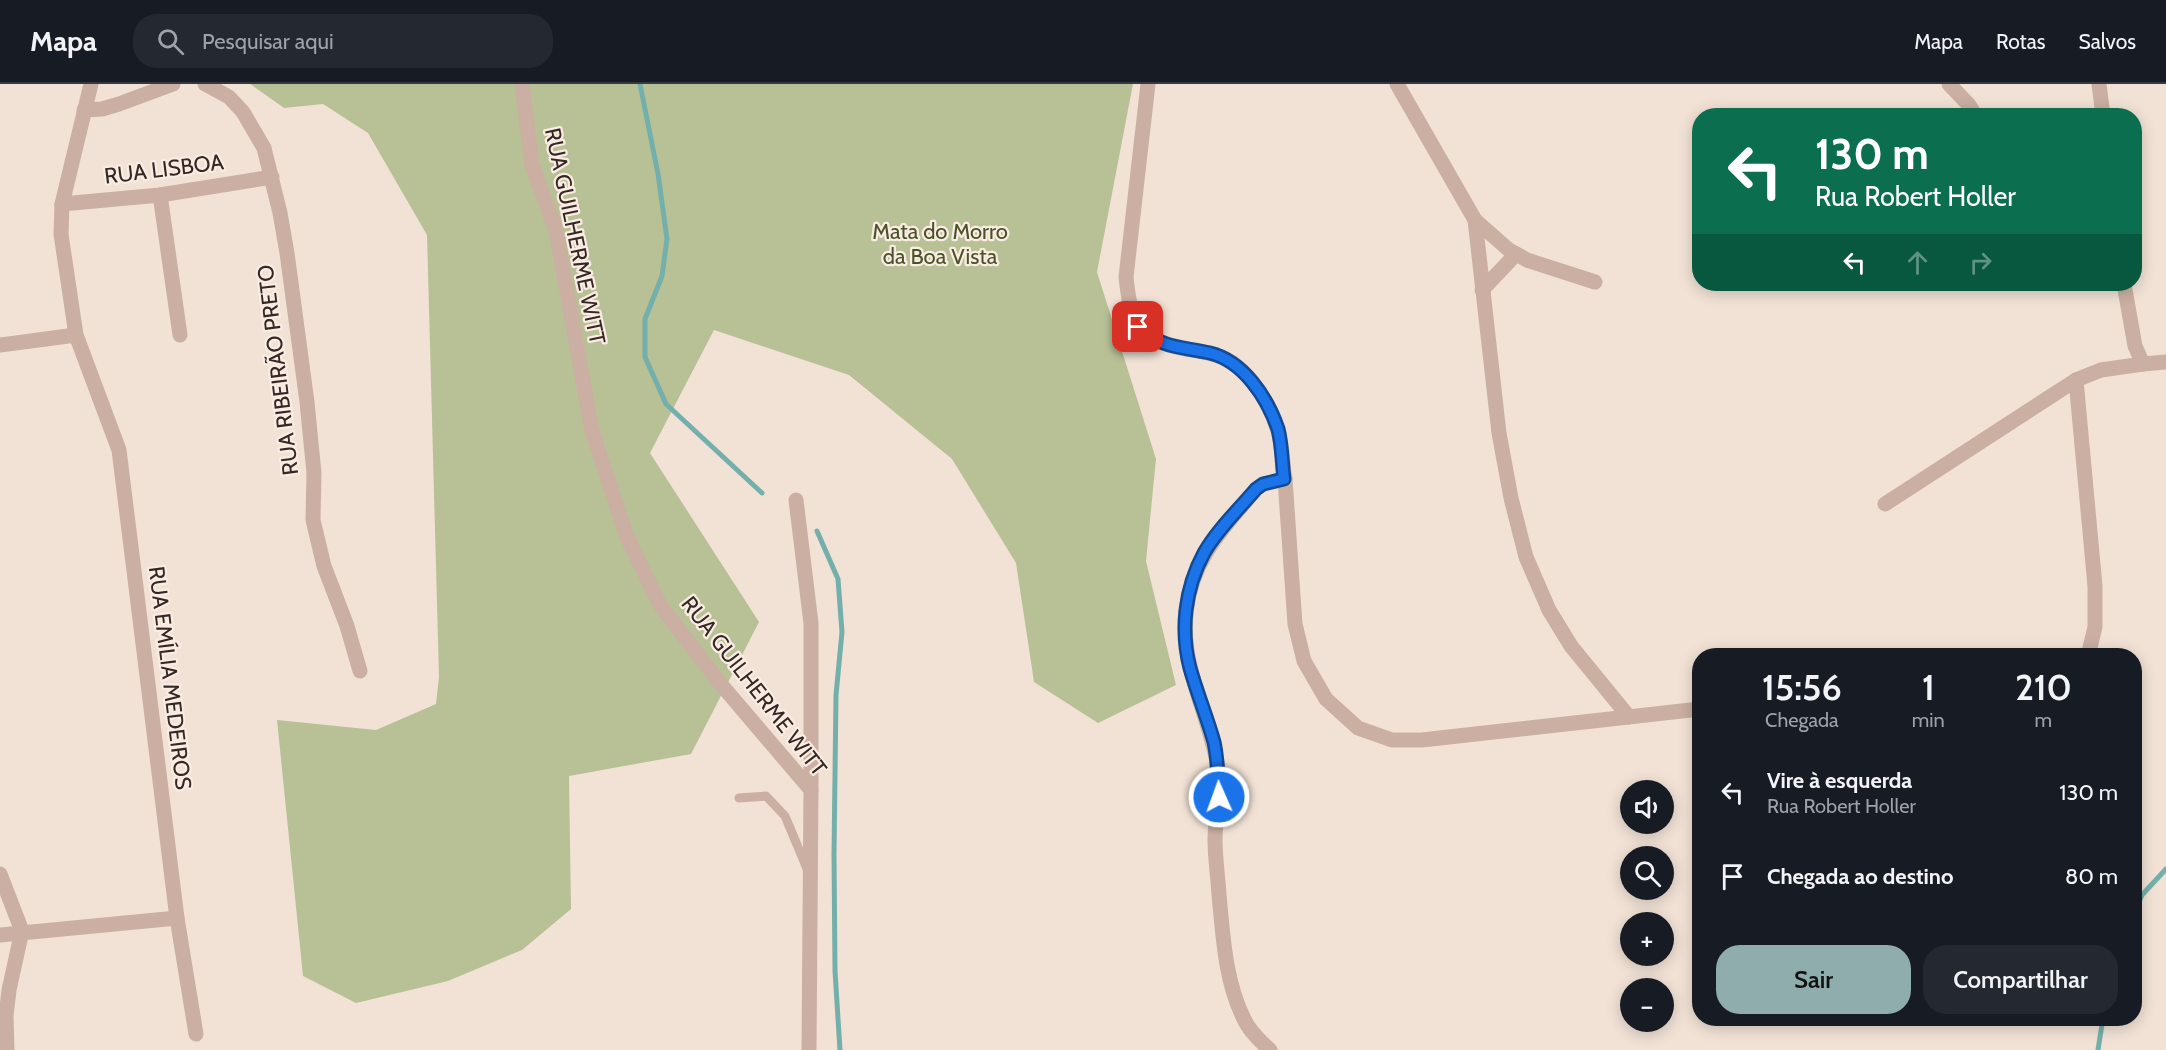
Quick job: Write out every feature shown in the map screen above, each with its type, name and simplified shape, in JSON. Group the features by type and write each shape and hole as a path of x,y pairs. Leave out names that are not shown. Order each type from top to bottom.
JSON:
{"street":[{"name":"RUA EMÍLIA MEDEIROS","path":"91,84 62,204 61,234 76,335 119,450 177,918 196,1034"},
{"path":"84,110 119,104 168,84"},
{"name":"RUA RIBEIRÃO PRETO","path":"205,84 229,97 243,112 264,148 272,177 287,253 307,402 314,473 313,520 324,566 347,626 360,671"},
{"name":"RUA GUILHERME WITT","path":"522,84 532,165 556,231 592,431 627,537 660,605 718,682 811,790 809,1050"},
{"path":"1148,84 1126,277 1129,304 1138,327 1153,339 1168,346 1212,353 1228,360 1243,372 1266,401 1278,430 1295,624 1304,661 1326,699 1358,728 1392,740 1422,740 1692,710"},
{"path":"1397,84 1475,220 1516,254 1527,260 1594,282"},
{"path":"1949,84 1971,108"},
{"path":"2099,84 2102,108"},
{"name":"RUA LISBOA","path":"62,204 160,195 272,177"},
{"path":"160,195 180,335"},
{"path":"1475,220 1499,433 1511,498 1526,556 1549,610 1570,646 1629,717"},
{"path":"1482,290 1516,254"},
{"path":"2125,291 2135,346 2143,364"},
{"path":"0,345 76,335"},
{"path":"1885,504 2076,380 2101,370 2166,362"},
{"path":"2076,380 2095,585 2095,627 2090,648"},
{"path":"1270,1050 1244,1020 1229,978 1222,934 1215,841 1219,797 1218,771 1214,743 1190,667 1185,631 1191,583 1205,552 1256,489 1263,484 1284,479"},
{"path":"796,500 811,623 811,790"},
{"path":"0,874 22,931 9,990 6,1016 7,1050"},
{"path":"0,935 22,931 177,918"}],"lane":[{"path":"739,798 766,796 785,816 810,879"}],"green space":[{"name":"Mata do Morro da Boa Vista","path":"250,84 1133,84 1097,272 1156,459 1146,561 1176,685 1098,723 1034,682 1016,563 952,459 849,375 714,330 650,453 759,622 691,754 569,776 571,909 522,950 448,981 356,1003 303,976 277,720 376,730 436,704 439,677 427,235 368,133 323,104 284,108"}],"waterway":[{"path":"640,84 658,174 667,239 662,276 645,319 645,357 666,404 762,493"},
{"path":"817,531 838,579 842,632 836,695 834,855 835,971 840,1050"},
{"path":"2142,895 2166,869"},
{"path":"2098,1050 2102,1026"}],"route":[{"path":"1138,327 1153,339 1168,346 1212,353 1228,360 1243,372 1266,401 1278,430 1284,479 1263,484 1256,489 1205,552 1191,583 1186,613 1185,639 1190,667 1214,743 1219,797"}]}
